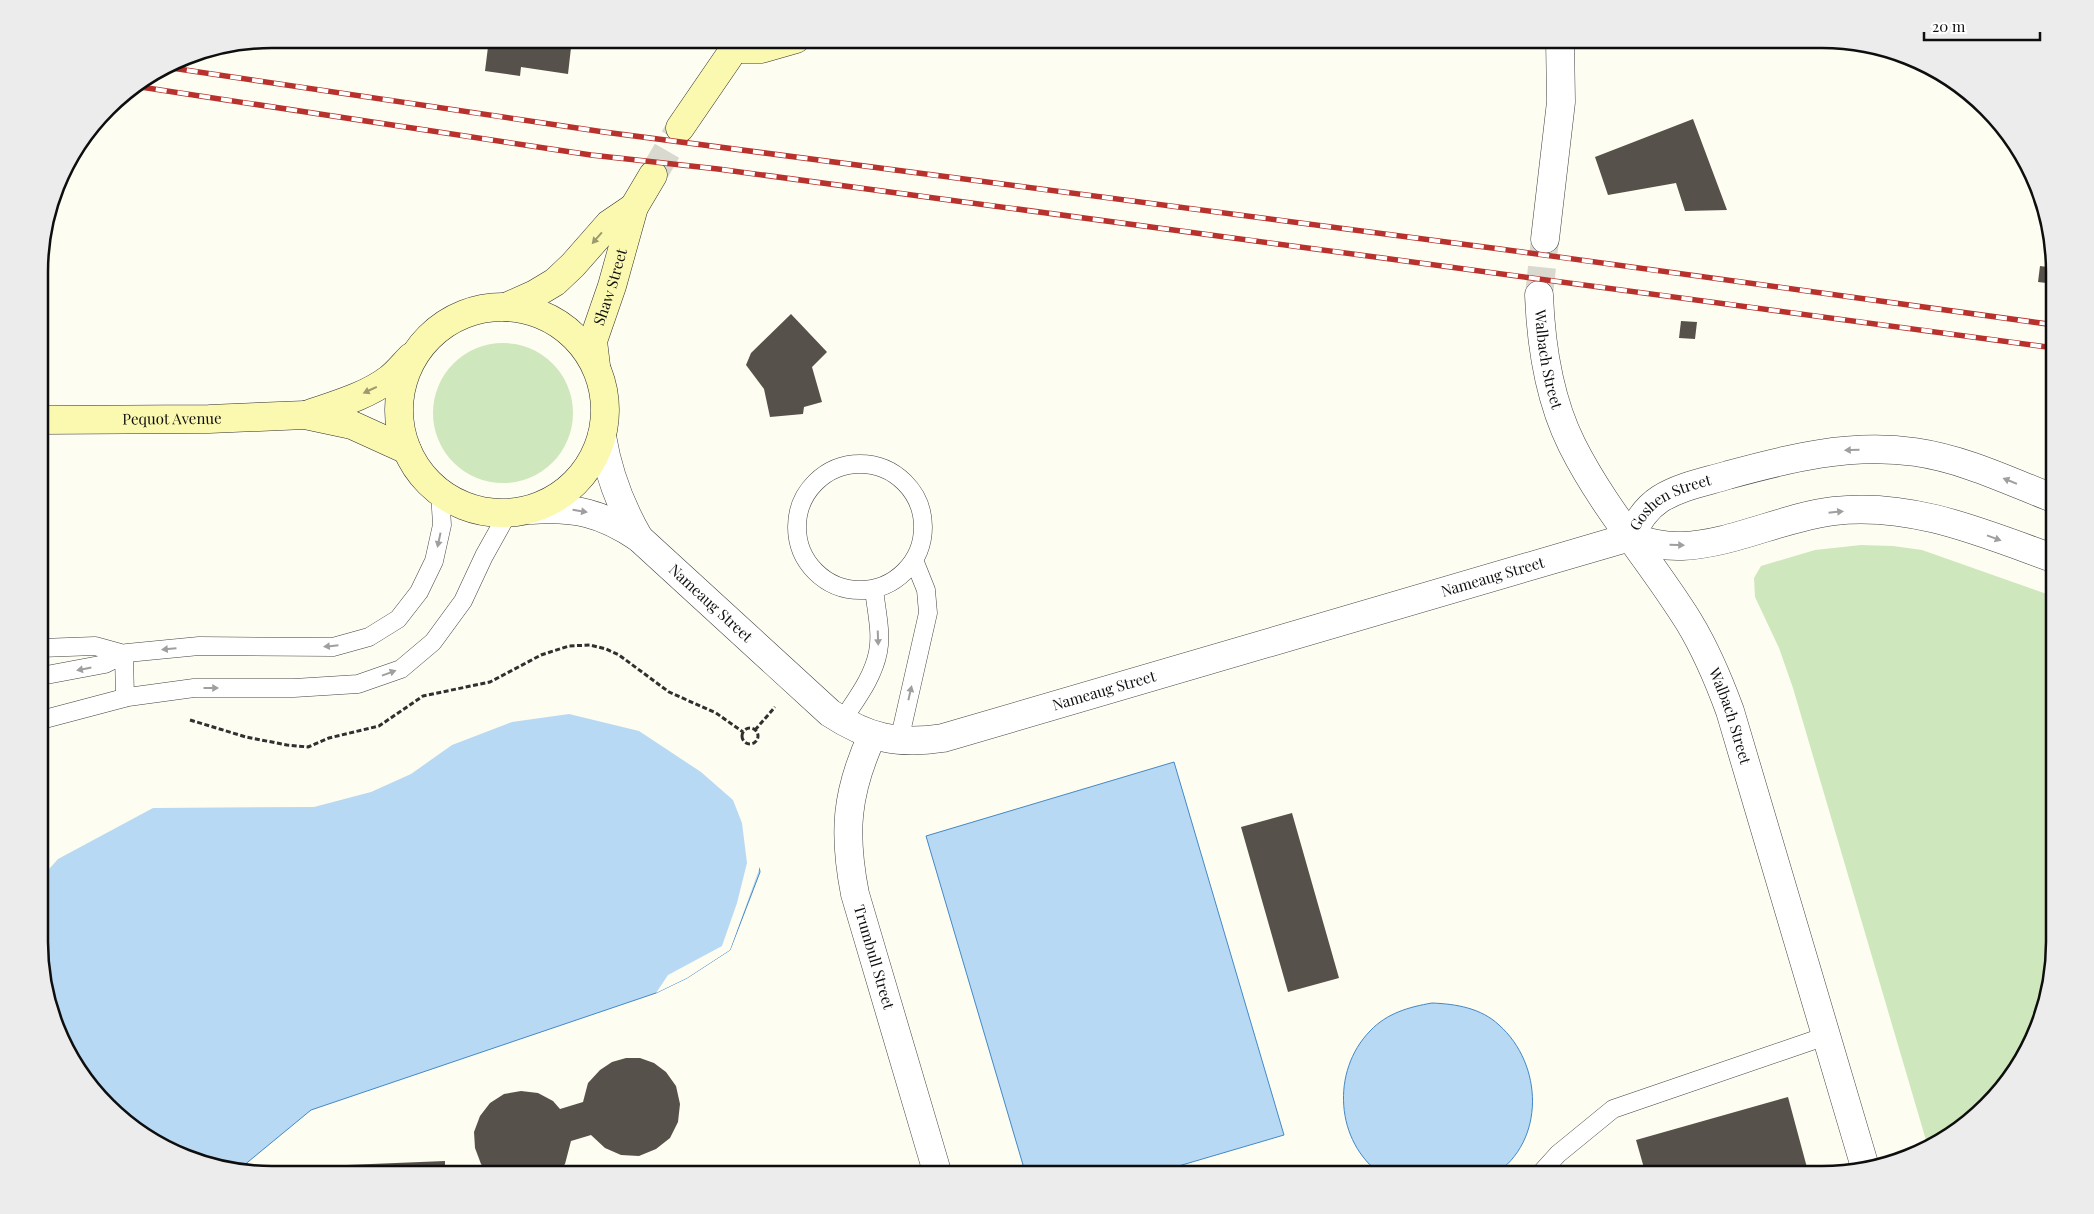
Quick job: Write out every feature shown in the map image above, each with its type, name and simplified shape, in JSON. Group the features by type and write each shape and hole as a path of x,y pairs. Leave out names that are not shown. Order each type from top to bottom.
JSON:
{"street":[{"path":"680,128 735,48"},
{"path":"1545,239 1561,102 1560,48"},
{"name":"Shaw Street","path":"596,366 593,341 612,286 634,208 653,175"},
{"name":"Shaw Street","path":"506,307 536,294 554,282 573,265 610,224 634,208"},
{"name":"Walbach Street","path":"1539,295 1541,333 1548,375 1571,443 1585,470 1689,622 1719,682 1730,711 1864,1162"},
{"path":"506,307 533,312 559,324 581,342 596,366 604,397 605,412 602,436 592,461 576,482 556,499 520,512 484,512 460,504 440,492 421,473 407,450 400,424 400,397 407,371 420,348 437,330 458,317 481,309 506,307"},
{"name":"Pequot Avenue","path":"305,415 341,403 380,385 390,378 420,348"},
{"name":"Pequot Avenue","path":"48,420 209,419 305,415 352,425 407,450"},
{"name":"Nameaug Street","path":"602,436 607,463 615,489 639,538"},
{"name":"Goshen Street","path":"2046,495 1978,468 1946,458 1915,452 1883,449 1814,453 1675,490 1658,500 1647,511 1637,523 1630,537 1654,544 1681,546 1723,539 1796,518 1834,511 1874,510 1913,513 1952,522 2046,556"},
{"name":"Nameaug Street","path":"520,512 560,508 588,512 606,519 639,538 818,703 842,721 872,736 899,741 942,738 1630,537"},
{"name":"Trumbull Street","path":"872,736 860,762 851,795 847,828 849,862 855,894 935,1166"}],"lane":[{"path":"855,463 877,465 896,474 912,489 922,509 924,531 914,560 908,570 892,582 874,590 854,590 834,585 817,574 804,558 798,539 797,519 803,498 815,480 834,468 855,463"},
{"path":"48,675 98,665 124,654 199,646 333,647 369,637 398,619 419,592 431,568 442,525 440,492"},
{"path":"48,718 124,698 194,688 294,688 358,684 401,669 433,642 463,601 484,556 520,512"},
{"path":"899,741 928,613 926,590 914,560"},
{"path":"842,721 870,676 878,650 874,590"},
{"path":"48,648 95,646 124,654"},
{"path":"124,654 124,698"},
{"path":"1547,1166 1558,1154 1613,1110 1826,1036"}],"path":[{"path":"182,717 287,746 308,747 329,738 379,726 423,696 490,682 541,655 569,646 590,645 619,655 669,692 716,713 743,732"},
{"path":"755,730 776,704"},
{"path":"750,728 755,730 758,737 756,742 751,744 742,740 743,732 750,728"}],"green space":[{"path":"503,343 517,344 530,348 542,354 553,363 562,374 568,386 572,399 572,427 568,440 562,452 553,463 542,472 530,478 517,482 503,483 489,482 476,478 464,472 453,463 444,452 438,440 434,427 433,413 434,399 438,386 444,374 453,363 464,354 476,348 489,344"},
{"path":"1861,545 1893,546 1922,550 2046,594 2046,957 2039,1001 2035,1015 2017,1055 2000,1079 1970,1111 1947,1129 1926,1141 1793,688 1779,648 1755,597 1754,578 1761,566 1815,550"}],"water":[{"path":"550,706 679,739 749,805 760,872 730,950 687,978 656,993 311,1110 244,1165 199,1155 159,1137 113,1101 77,1055 59,1015 55,1001 48,957 48,858 164,793 296,795 387,780 455,736"},
{"path":"1174,762 1284,1135 1179,1166 1023,1166 926,836"},
{"path":"1432,1003 1468,1008 1492,1019 1514,1041 1524,1060 1530,1081 1532,1102 1530,1123 1523,1143 1504,1166 1372,1166 1366,1161 1355,1144 1347,1125 1344,1106 1344,1085 1357,1047 1370,1031 1391,1015"}],"pier":[{"path":"550,704 602,706 680,737 751,804 761,864 730,950 687,978 656,993 668,975 722,946 737,903 747,863 742,823 733,800 701,772 639,731 569,714 512,722 452,745 411,774 371,792 314,807 153,808 58,859 48,870 48,854 68,838 163,791 295,793 386,778 454,734 499,718"}],"building":[{"path":"488,48 571,48 568,74 521,67 520,76 485,71"},
{"path":"1693,119 1727,210 1685,211 1676,183 1608,195 1595,157"},
{"path":"2040,266 2046,267 2046,283 2038,282"},
{"path":"791,314 827,352 812,367 822,402 804,407 803,414 770,417 764,389 746,365 751,353"},
{"path":"1681,321 1697,322 1695,339 1679,338"},
{"path":"1292,813 1339,978 1288,992 1241,827"},
{"path":"626,1058 640,1058 654,1063 666,1072 676,1086 680,1104 678,1122 670,1138 656,1149 639,1156 621,1155 605,1148 591,1135 571,1141 563,1166 483,1166 481,1164 475,1148 474,1132 480,1116 490,1103 504,1094 521,1091 538,1093 553,1101 560,1109 583,1102 588,1083 600,1070 612,1062"},
{"path":"1788,1097 1807,1166 1643,1166 1636,1140"},
{"path":"445,1161 445,1166 322,1166"}],"tunnel":[{"path":"653,175 680,128"},
{"path":"1539,295 1545,239"}],"railway":[{"path":"177,69 604,132 1500,249 2046,324"},
{"path":"144,87 591,155 718,169 2046,347"}]}
